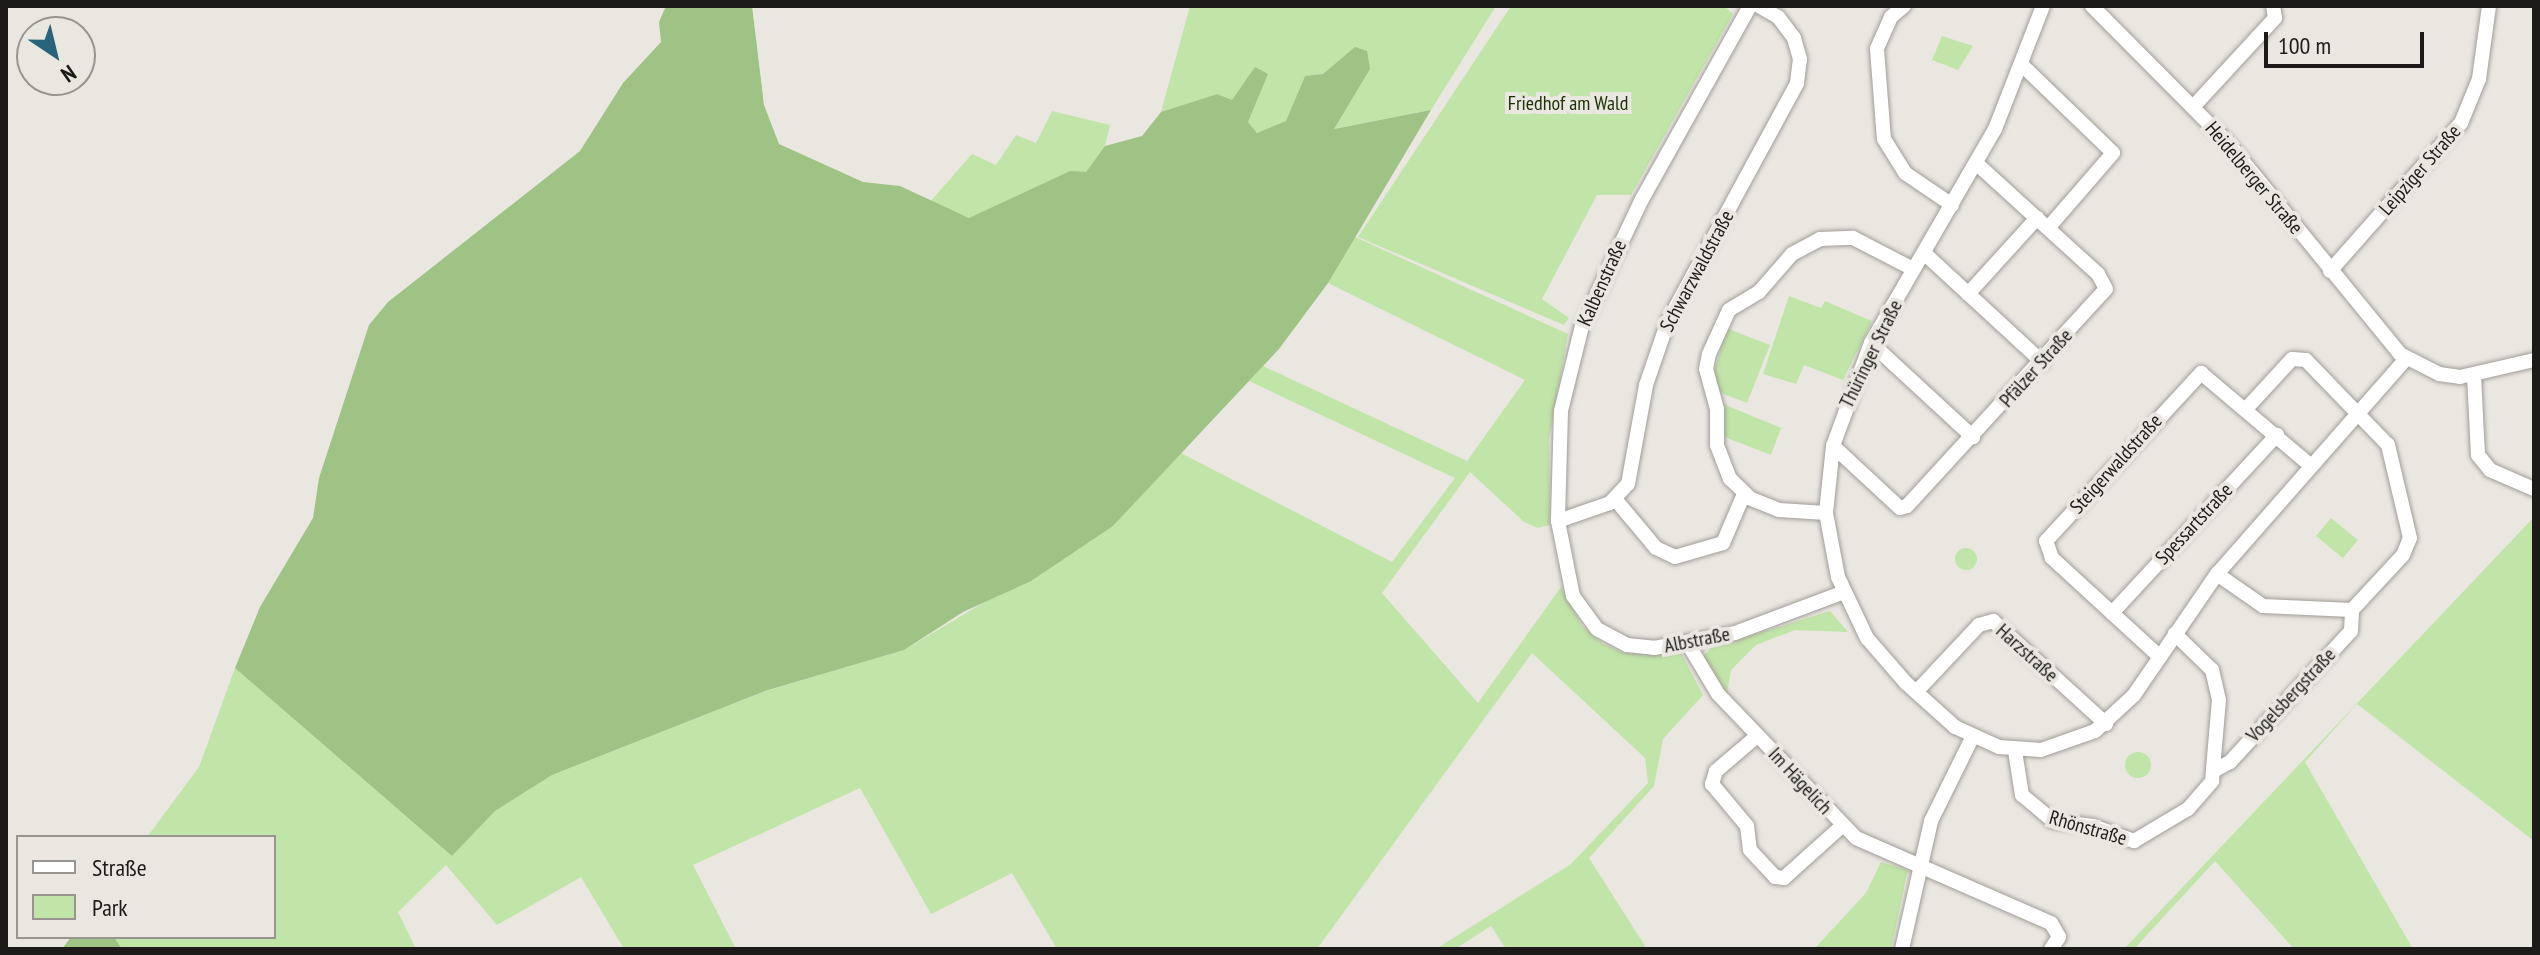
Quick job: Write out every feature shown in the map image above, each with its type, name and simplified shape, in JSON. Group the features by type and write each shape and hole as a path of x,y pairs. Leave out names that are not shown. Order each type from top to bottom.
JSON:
{"street":[{"name":"Kalbenstraße","path":"1571,588 1558,521 1561,411 1582,326 1642,199 1750,6"},
{"name":"Schwarzwaldstraße","path":"1615,499 1631,476 1646,385 1671,314 1797,83 1800,59 1794,38 1778,17 1759,6"},
{"path":"1904,6 1891,17 1877,49 1884,139 1905,173 1952,205"},
{"name":"Thüringer Straße","path":"2043,6 2023,66 1976,163 1871,343 1833,446 1826,513 1844,592 1874,648 1916,692 1972,738 2015,751 2072,743 2106,724 2134,695 2217,574 2361,414 2406,359"},
{"name":"Heidelberger Straße","path":"2092,6 2242,159 2375,330 2406,359"},
{"path":"2193,107 2275,18 2273,6"},
{"name":"Leipziger Straße","path":"2330,271 2461,123 2479,79 2489,6"},
{"path":"1968,294 2113,153 2023,66"},
{"name":"Pfälzer Straße","path":"1833,446 1903,508 1973,437 2106,289 2103,279 1976,163"},
{"path":"1826,513 1779,510 1744,494 1720,461 1715,397 1706,377 1709,354 1729,310 1759,292 1792,254 1820,239 1853,238 1913,269"},
{"path":"1924,253 2042,362"},
{"path":"1871,343 1973,437"},
{"path":"2217,574 2263,606 2352,610 2403,555 2410,538 2393,454 2361,414 2298,357 2247,408"},
{"path":"2406,359 2439,374 2474,376 2534,360"},
{"name":"Steigerwaldstraße","path":"2160,657 2052,558 2046,541 2197,375 2208,374 2311,466"},
{"path":"2474,376 2478,455 2490,470 2534,489"},
{"name":"Spessartstraße","path":"2112,613 2277,435"},
{"path":"1558,521 1615,499 1656,548 1675,557 1723,543 1744,494"},
{"name":"Albstraße","path":"1571,588 1587,619 1617,642 1641,648 1688,644 1772,621 1844,592"},
{"name":"Vogelsbergstraße","path":"2213,771 2230,762 2351,631 2352,610"},
{"name":"Harzstraße","path":"1916,692 1979,625 1993,621 2106,724"},
{"name":"Rhönstraße","path":"2015,751 2017,786 2034,809 2053,821 2093,826 2125,841 2143,838 2199,800 2213,771 2216,682 2204,661 2175,634"},
{"name":"Im Hägelich","path":"1688,644 1718,694 1842,826 1866,846 1919,863 2051,923 2059,937 2051,949"},
{"name":"Im Hägelich","path":"1757,736 1716,771 1712,784 1742,819 1750,850 1775,877 1784,878 1842,826"},
{"path":"1902,949 1919,863 1942,791 1972,738"}],"green space":[{"path":"666,6 752,6 764,105 779,144 863,182 900,186 969,218 1070,171 1086,172 1105,146 1142,136 1161,112 1217,94 1232,100 1255,67 1268,74 1248,122 1257,133 1286,121 1305,76 1323,74 1355,47 1367,51 1370,69 1334,129 1431,110 1328,283 1279,349 1113,526 1031,581 963,612 904,650 765,691 552,775 495,811 452,856 235,668 260,607 313,518 319,478 369,325 388,302 580,151 623,83 661,42 659,22"},
{"path":"1190,6 1496,6 1431,110 1333,129 1370,69 1355,48 1323,74 1305,76 1286,121 1257,133 1248,122 1268,74 1232,101 1217,94 1161,112"},
{"name":"Friedhof am Wald","path":"1511,6 1724,6 1733,14 1631,195 1597,195 1542,299 1569,318 1564,325 1358,237"},
{"path":"1942,36 1973,46 1958,70 1932,60"},
{"path":"1052,111 1110,125 1105,146 1086,172 970,218 929,203 972,154 996,165 1016,135 1036,143"},
{"path":"1353,236 1568,334 1549,439 1550,525 1538,528 1524,522 1470,472 1382,593 1478,703 1561,587 1582,626 1603,644 1624,653 1680,651 1703,695 1663,739 1654,786 1589,858 1647,949 1506,949 1491,926 1455,949 1436,949 1571,864 1648,783 1645,758 1532,653 1317,949 1057,949 1012,873 931,914 860,788 693,865 736,949 624,949 581,877 497,925 446,865 398,912 416,949 122,949 115,939 276,939 276,835 148,835 199,767 235,668 452,856 495,811 552,775 766,691 904,650 1113,526 1179,452 1392,562 1455,478 1249,381 1263,366 1467,461 1525,380 1328,283"},
{"path":"1789,296 1821,308 1825,301 1872,321 1843,380 1804,365 1796,384 1763,374"},
{"path":"1726,328 1770,345 1747,403 1721,393 1713,376"},
{"path":"1723,404 1781,428 1771,455 1722,436"},
{"path":"2534,517 2534,841 2357,704 2305,762 2413,949 2294,949 2215,861 2134,949 2124,949"},
{"path":"2331,518 2358,540 2343,558 2316,536"},
{"path":"1966,548 1974,551 1977,559 1974,567 1966,570 1958,567 1955,559 1958,551"},
{"path":"1830,611 1848,632 1795,630 1756,645 1731,670 1727,694 1702,657 1711,648"},
{"path":"2138,752 2147,756 2151,765 2147,774 2138,778 2129,774 2125,765 2129,756"},
{"path":"1881,862 1908,870 1891,949 1814,949 1866,893"},
{"path":"70,939 115,939 122,949 62,949"}]}
